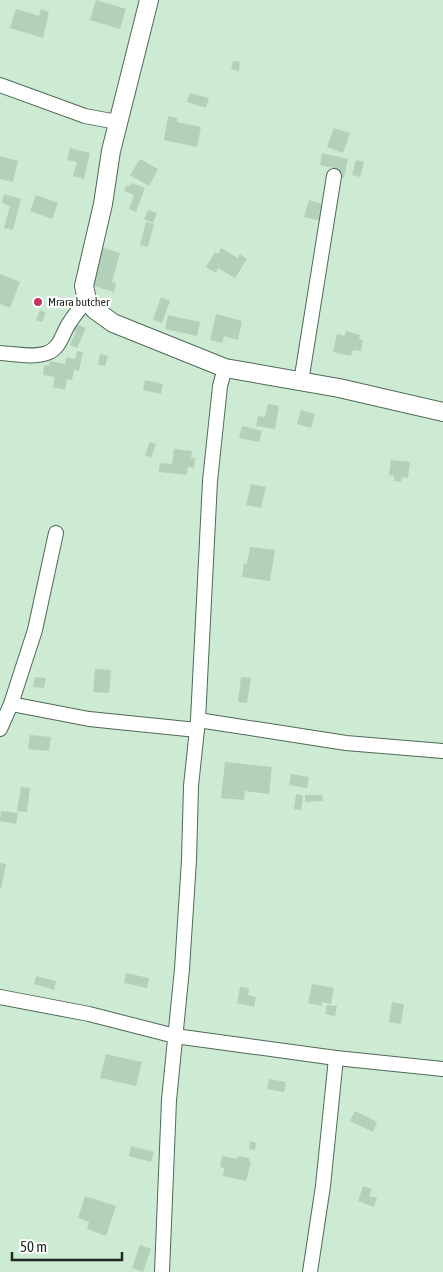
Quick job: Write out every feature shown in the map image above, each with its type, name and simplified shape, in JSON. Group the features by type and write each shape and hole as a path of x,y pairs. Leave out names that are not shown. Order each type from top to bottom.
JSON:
{"street":[{"path":"149,0 118,122 84,286 87,300 96,310 113,323 225,368 443,412"},
{"path":"0,85 85,116 118,122"},
{"path":"301,382 334,176"},
{"path":"0,353 29,355 46,354 52,351 57,346 69,322 87,300"},
{"path":"162,1272 169,1100 189,860 191,786 198,725 210,481 220,386 225,368"},
{"path":"0,729 35,630 56,533"},
{"path":"10,704 89,719 198,725 346,743 443,751"},
{"path":"0,998 89,1014 175,1036 336,1058 443,1069"},
{"path":"310,1272 323,1186 336,1058"}],"building":[{"path":"96,0 126,9 120,29 90,20"},
{"path":"16,9 39,16 41,9 49,12 43,38 10,28"},
{"path":"233,61 240,62 239,71 231,69"},
{"path":"190,93 209,98 206,108 187,102"},
{"path":"168,116 177,118 177,122 201,127 197,147 164,140"},
{"path":"334,128 350,133 343,153 327,147"},
{"path":"70,148 90,153 84,179 73,176 77,162 67,160"},
{"path":"322,153 348,159 344,178 335,176 337,169 320,165"},
{"path":"0,156 18,161 13,182 0,179"},
{"path":"140,159 158,169 149,186 130,175"},
{"path":"356,160 364,162 360,177 352,175"},
{"path":"132,183 145,188 136,212 129,209 134,195 124,191 126,185 130,186"},
{"path":"4,194 21,199 13,230 4,228 10,206 2,203"},
{"path":"36,195 58,203 52,219 30,211"},
{"path":"309,200 326,205 321,221 304,217"},
{"path":"148,210 157,213 153,223 144,219"},
{"path":"146,222 154,224 148,247 140,245"},
{"path":"100,247 120,253 112,282 116,283 114,292 90,285"},
{"path":"221,248 238,258 240,254 247,259 235,278 218,268 216,273 206,267 215,252 218,254"},
{"path":"0,274 20,282 10,308 0,304"},
{"path":"161,297 170,301 162,323 153,320"},
{"path":"40,310 46,313 42,322 36,320"},
{"path":"216,314 242,321 238,340 224,336 222,343 210,340"},
{"path":"168,315 200,322 197,336 165,329"},
{"path":"71,322 86,328 77,348 70,345 76,332 68,328"},
{"path":"346,331 360,335 359,339 363,340 361,351 353,350 351,356 333,352 337,334 345,336"},
{"path":"77,351 83,352 79,371 74,370 72,380 67,379 65,390 53,387 55,377 43,375 44,365 49,366 50,361 65,364 66,357 75,359"},
{"path":"100,354 108,356 105,366 98,365"},
{"path":"145,380 163,384 161,394 143,390"},
{"path":"268,404 279,406 275,429 256,426 258,416 265,417"},
{"path":"301,410 315,414 311,428 297,424"},
{"path":"242,426 262,431 259,442 239,438"},
{"path":"150,442 156,444 151,458 145,455"},
{"path":"174,449 192,451 191,458 195,458 194,468 188,467 187,475 159,472 160,463 172,464"},
{"path":"391,460 410,462 408,478 402,477 401,482 394,481 394,476 389,475"},
{"path":"251,484 266,487 261,508 246,505"},
{"path":"250,547 275,550 270,581 242,577 244,563 247,564"},
{"path":"95,669 111,670 109,693 93,692"},
{"path":"35,677 46,678 44,688 33,687"},
{"path":"241,677 251,678 247,703 238,702"},
{"path":"30,735 51,737 49,751 28,749"},
{"path":"225,762 272,767 269,794 245,791 244,800 221,798"},
{"path":"291,774 309,777 307,788 289,785"},
{"path":"21,787 30,788 27,812 17,811"},
{"path":"296,794 303,796 301,810 294,809"},
{"path":"305,795 322,795 323,801 305,802"},
{"path":"1,811 18,813 16,824 0,821"},
{"path":"0,863 6,864 1,889 0,889"},
{"path":"126,973 149,978 147,988 124,983"},
{"path":"36,976 56,981 54,990 34,984"},
{"path":"312,984 334,988 331,1004 322,1002 322,1006 308,1003"},
{"path":"240,987 249,988 248,995 256,997 254,1007 237,1003"},
{"path":"392,1002 404,1004 401,1024 389,1022"},
{"path":"327,1005 337,1006 335,1016 325,1014"},
{"path":"106,1054 142,1062 136,1086 100,1078"},
{"path":"269,1079 286,1082 284,1092 267,1089"},
{"path":"355,1111 377,1122 373,1132 350,1121"},
{"path":"250,1141 256,1143 255,1150 249,1149"},
{"path":"131,1146 154,1152 151,1162 129,1156"},
{"path":"222,1156 237,1159 238,1156 249,1158 249,1162 251,1162 246,1181 223,1176 224,1168 220,1167"},
{"path":"363,1186 372,1189 369,1196 377,1198 374,1207 358,1201"},
{"path":"85,1196 116,1206 106,1236 87,1229 89,1222 78,1218"},
{"path":"140,1245 151,1249 143,1272 132,1268"}],"place":[{"name":"Mrara butcher","path":"38,302"}]}
